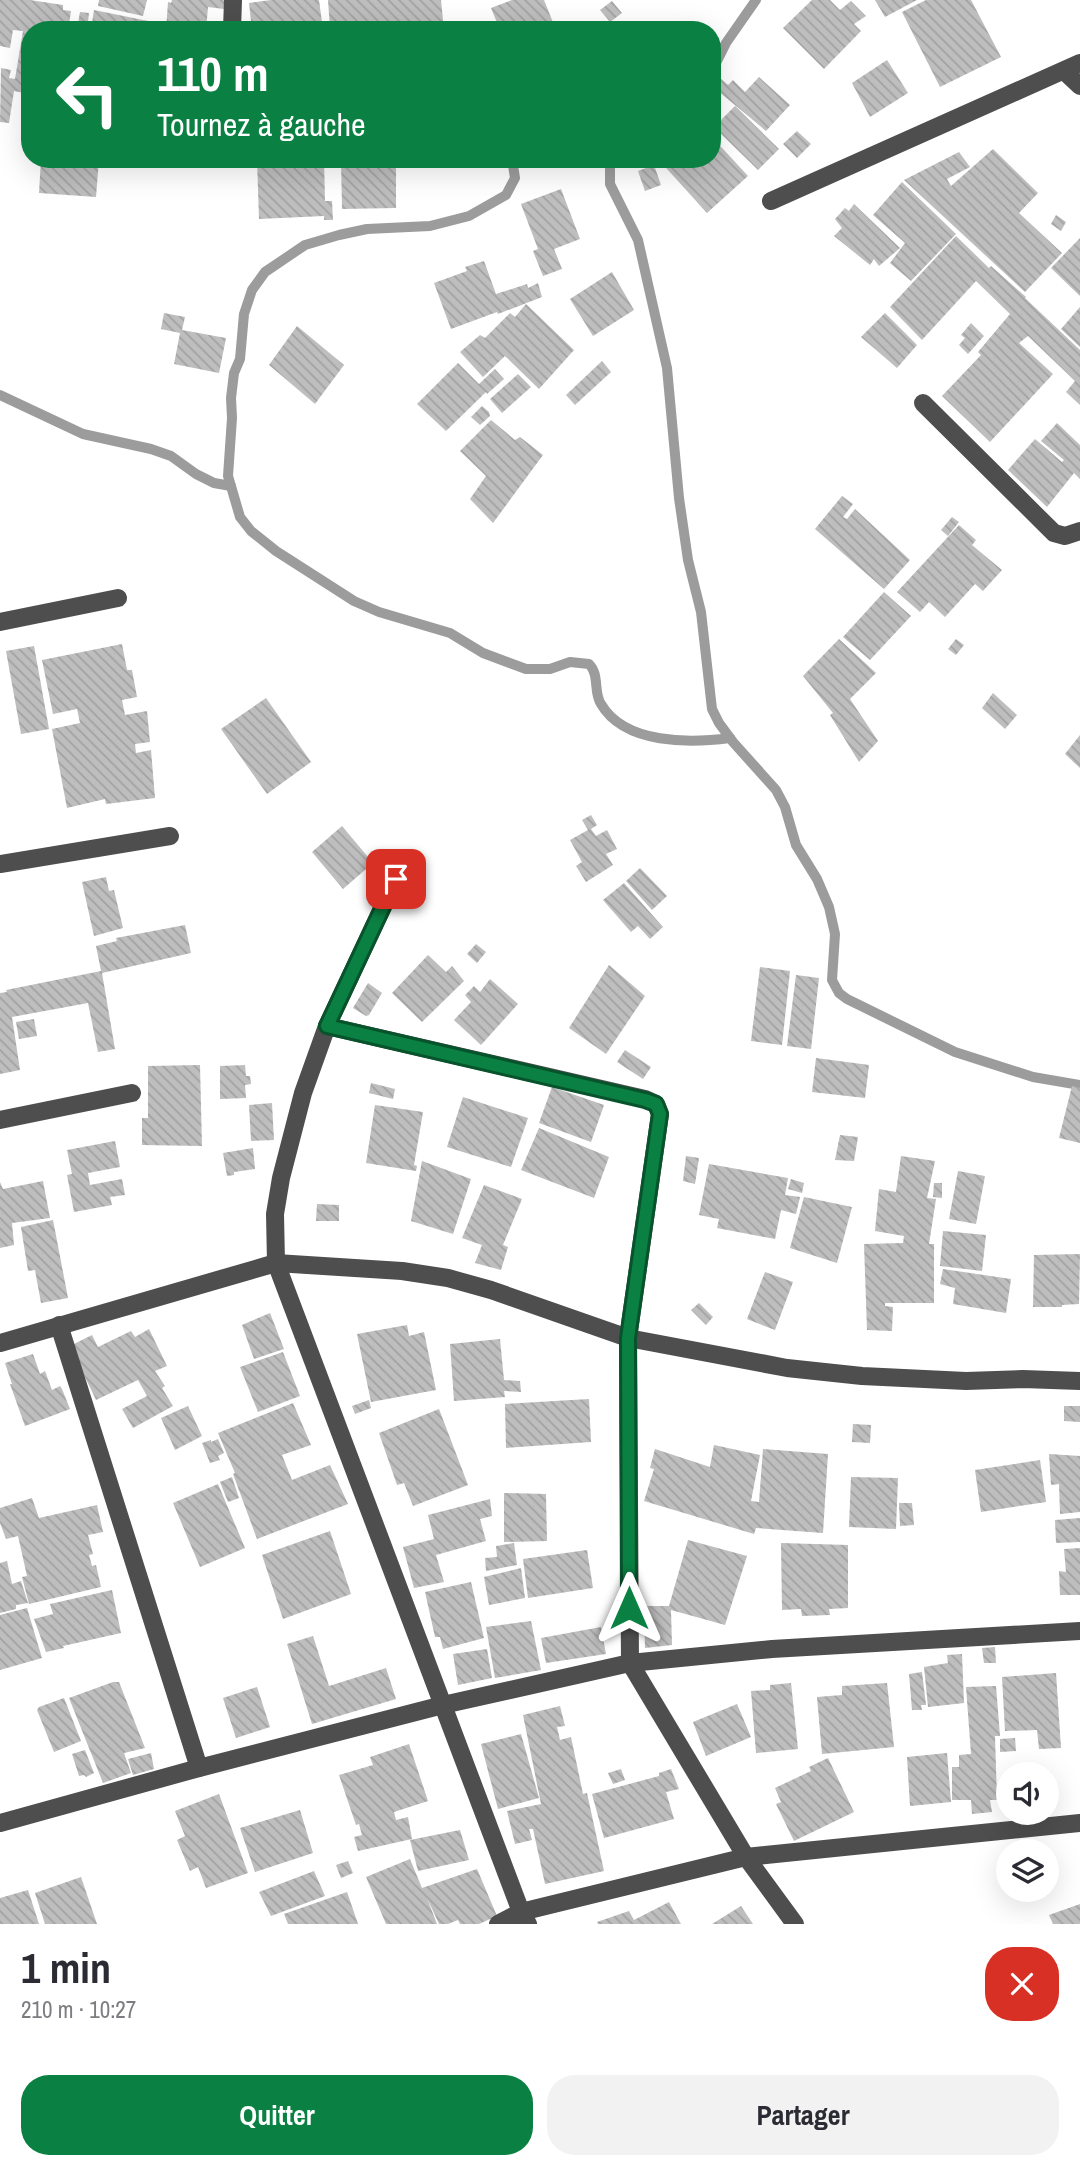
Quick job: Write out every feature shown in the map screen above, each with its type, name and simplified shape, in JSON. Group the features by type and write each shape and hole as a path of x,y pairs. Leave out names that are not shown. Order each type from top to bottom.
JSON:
{"street":[{"path":"232,21 233,0"},
{"path":"771,201 1072,67 1080,86"},
{"path":"923,403 1054,533 1065,536 1080,531"},
{"path":"0,622 118,598"},
{"path":"0,864 170,836"},
{"path":"396,879 327,1026 303,1093 281,1178 275,1214 276,1263 524,1918"},
{"path":"327,1026 656,1104 660,1114 628,1338 630,1662 746,1857 795,1924"},
{"path":"0,1120 132,1093"},
{"path":"0,1343 276,1263 402,1271 448,1278 491,1290 628,1338 787,1368 862,1376 965,1381 1080,1381"},
{"path":"59,1325 199,1768"},
{"path":"0,1824 199,1768 443,1705 630,1662 772,1649 1080,1631"},
{"path":"498,1924 746,1857 1080,1823"}],"building":[{"path":"0,0 30,0 63,5 63,10 71,11 69,21 21,21 21,31 13,30 10,48 0,46"},
{"path":"99,0 147,0 143,16 98,6"},
{"path":"172,0 224,0 224,9 208,7 207,21 167,21 168,2 171,3"},
{"path":"319,0 322,21 251,21 249,3"},
{"path":"328,0 441,0 443,21 330,21"},
{"path":"512,0 544,0 552,21 496,21 491,8"},
{"path":"812,0 830,0 840,10 851,1 866,16 854,24 861,31 824,69 783,28"},
{"path":"875,0 917,0 885,17"},
{"path":"926,0 971,0 1001,57 940,87 902,12"},
{"path":"612,1 622,13 609,21 600,10"},
{"path":"94,10 148,21 92,21"},
{"path":"80,12 89,13 88,21 78,21"},
{"path":"21,43 21,92 14,91 9,123 0,122 1,68 11,70 9,78 15,79"},
{"path":"887,60 908,93 870,117 852,83"},
{"path":"759,77 790,105 766,131 721,94 721,79 728,85 733,80 745,92"},
{"path":"735,106 779,149 758,170 721,134 721,120"},
{"path":"797,131 811,144 797,158 783,144"},
{"path":"721,147 748,176 707,213 666,168 721,168"},
{"path":"993,149 1038,193 1019,213 1062,253 1025,292 904,180 959,152 970,167 947,179 951,186"},
{"path":"40,168 98,168 96,197 39,193"},
{"path":"257,168 324,168 325,201 332,201 333,220 324,220 324,216 259,219"},
{"path":"341,168 396,168 396,208 342,209"},
{"path":"655,168 661,185 645,191 638,171"},
{"path":"902,182 956,234 911,281 890,263 905,243 873,215"},
{"path":"561,189 580,239 554,249 562,269 543,276 533,251 538,249 521,204"},
{"path":"854,204 900,248 879,266 874,259 870,265 834,236 842,228 835,219 845,208 849,211"},
{"path":"1056,215 1066,222 1061,231 1051,224"},
{"path":"956,236 989,268 991,266 1026,297 1080,350 1080,405 1066,392 1075,381 1028,336 1019,343 1053,374 990,442 942,396 981,355 978,352 1010,314 976,281 922,340 890,307"},
{"path":"1080,238 1080,296 1051,268"},
{"path":"484,261 496,294 527,284 528,288 538,283 542,297 451,329 434,283 467,271 465,267"},
{"path":"612,272 634,310 593,336 570,299"},
{"path":"526,304 574,350 539,389 505,356 483,377 460,352 480,335 485,338 510,313 515,317"},
{"path":"1080,307 1080,347 1061,329"},
{"path":"164,313 185,317 182,330 226,338 219,373 174,364 180,333 161,329"},
{"path":"885,313 917,345 897,368 861,337"},
{"path":"971,323 984,336 968,354 959,345 965,338 961,335"},
{"path":"297,326 344,365 315,404 269,365"},
{"path":"602,361 611,372 575,405 566,395"},
{"path":"458,363 479,384 495,369 504,379 487,394 486,392 446,431 417,404"},
{"path":"518,374 531,387 502,413 490,399"},
{"path":"482,406 490,416 480,425 471,417"},
{"path":"491,420 515,440 520,437 543,455 493,523 470,499 486,476 460,451"},
{"path":"1057,423 1080,445 1080,479 1074,473 1047,507 1008,470 1035,439 1062,462 1064,460 1041,441"},
{"path":"842,496 853,504 843,517 847,519 855,509 910,560 884,589 815,529"},
{"path":"952,517 959,522 948,536 941,530"},
{"path":"959,525 976,540 972,545 1002,570 983,591 975,584 945,617 929,602 920,612 897,592"},
{"path":"884,592 911,616 870,660 843,637"},
{"path":"839,639 876,673 850,699 878,741 859,762 830,715 833,713 803,676"},
{"path":"956,639 964,645 956,655 948,649"},
{"path":"122,644 127,670 132,670 137,697 122,700 125,715 147,711 150,742 135,744 136,753 151,750 155,798 106,804 105,799 67,808 52,729 80,723 77,709 53,714 42,660"},
{"path":"34,646 49,729 21,734 6,651"},
{"path":"993,693 1017,715 1005,729 982,708"},
{"path":"266,698 311,762 267,794 221,729"},
{"path":"1080,735 1080,768 1065,754"},
{"path":"591,815 597,825 591,829 596,836 607,830 617,849 606,854 613,865 586,882 576,866 582,862 570,840 588,830 582,820"},
{"path":"342,826 373,863 343,889 312,852"},
{"path":"640,868 667,896 652,910 626,881"},
{"path":"106,877 109,891 114,890 123,928 94,936 82,882"},
{"path":"624,883 663,927 650,939 638,926 631,932 603,900"},
{"path":"185,925 191,953 102,973 115,1049 98,1052 88,1003 12,1017 20,1070 0,1074 0,993 101,971 96,946 117,941 116,938"},
{"path":"476,944 486,952 477,963 467,954"},
{"path":"428,955 446,972 452,966 464,981 422,1022 392,993"},
{"path":"609,965 645,996 606,1054 569,1028"},
{"path":"760,967 790,971 782,1045 751,1041"},
{"path":"796,975 819,978 811,1049 787,1046"},
{"path":"490,979 518,1004 481,1045 454,1020 471,1002 465,995 474,986 480,992"},
{"path":"368,983 382,993 366,1016 353,1008"},
{"path":"34,1019 37,1036 19,1039 16,1022"},
{"path":"625,1050 651,1067 643,1079 617,1062"},
{"path":"816,1058 869,1065 865,1098 812,1092"},
{"path":"200,1065 202,1146 142,1145 142,1118 148,1118 148,1066"},
{"path":"245,1065 246,1076 250,1076 251,1084 245,1085 246,1098 220,1099 220,1066"},
{"path":"371,1083 395,1089 393,1099 369,1093"},
{"path":"1072,1086 1080,1088 1080,1143 1059,1138"},
{"path":"552,1087 604,1105 591,1142 539,1123"},
{"path":"463,1097 528,1118 511,1167 447,1147"},
{"path":"272,1103 274,1140 251,1141 249,1105"},
{"path":"375,1105 423,1112 414,1165 417,1166 416,1171 366,1163"},
{"path":"539,1128 609,1157 594,1198 521,1170"},
{"path":"840,1135 858,1137 854,1161 835,1160"},
{"path":"115,1141 120,1167 88,1173 90,1185 122,1179 125,1195 110,1197 112,1205 74,1212 67,1175 72,1174 67,1150"},
{"path":"253,1148 255,1169 234,1172 234,1175 227,1176 223,1153"},
{"path":"686,1156 699,1158 695,1184 683,1181"},
{"path":"901,1156 935,1161 927,1198 936,1199 929,1244 934,1244 934,1303 885,1303 885,1306 893,1307 892,1331 867,1330 864,1244 903,1243 904,1236 875,1231 879,1189 896,1192"},
{"path":"422,1161 471,1179 453,1234 411,1221"},
{"path":"709,1164 788,1178 785,1195 800,1197 796,1214 781,1210 775,1239 717,1228 719,1219 699,1215"},
{"path":"958,1171 985,1176 976,1224 949,1219"},
{"path":"791,1179 804,1183 802,1193 788,1189"},
{"path":"43,1181 50,1218 12,1223 14,1245 0,1248 0,1182 3,1189"},
{"path":"934,1183 942,1183 942,1198 933,1197"},
{"path":"484,1185 522,1199 503,1245 508,1247 501,1270 475,1263 482,1245 462,1238"},
{"path":"804,1197 852,1207 837,1263 790,1248"},
{"path":"317,1204 339,1205 339,1221 316,1221"},
{"path":"53,1220 68,1298 41,1303 35,1270 28,1271 21,1227"},
{"path":"943,1231 986,1235 982,1271 940,1266"},
{"path":"1080,1254 1079,1304 1033,1307 1034,1255"},
{"path":"943,1269 1011,1279 1006,1313 953,1304 955,1288 940,1284"},
{"path":"765,1272 793,1282 775,1330 747,1319"},
{"path":"699,1303 713,1317 706,1325 691,1310"},
{"path":"270,1313 284,1349 254,1359 242,1325"},
{"path":"407,1325 409,1336 424,1332 436,1390 371,1402 357,1334"},
{"path":"149,1329 167,1366 155,1371 173,1406 133,1428 122,1409 147,1396 138,1380 96,1400 70,1346 92,1335 98,1347 131,1331 135,1337"},
{"path":"500,1339 504,1380 520,1381 521,1392 504,1391 505,1397 454,1401 450,1344"},
{"path":"283,1352 300,1396 258,1412 240,1367"},
{"path":"33,1354 40,1374 45,1371 52,1390 60,1386 70,1409 25,1426 5,1363"},
{"path":"589,1399 591,1442 506,1448 505,1404"},
{"path":"369,1400 371,1408 355,1414 352,1406"},
{"path":"293,1403 311,1445 282,1455 292,1480 330,1465 348,1504 257,1539 233,1474 235,1473 218,1433"},
{"path":"188,1406 202,1436 175,1450 161,1418"},
{"path":"1064,1406 1080,1406 1080,1422 1064,1421"},
{"path":"439,1409 468,1485 413,1506 404,1483 397,1485 379,1433"},
{"path":"853,1424 871,1425 870,1443 852,1442"},
{"path":"218,1439 224,1453 218,1456 220,1460 210,1463 202,1443"},
{"path":"714,1445 760,1455 751,1501 759,1502 763,1449 828,1454 823,1533 756,1528 754,1534 644,1501 654,1469 650,1468 655,1449 710,1467"},
{"path":"1049,1454 1080,1456 1080,1512 1060,1514 1059,1484 1051,1485"},
{"path":"1040,1460 1046,1502 981,1512 975,1470"},
{"path":"232,1477 239,1498 228,1502 220,1482"},
{"path":"851,1477 898,1478 896,1529 849,1527"},
{"path":"218,1484 245,1548 200,1567 173,1503"},
{"path":"504,1493 546,1494 547,1541 504,1542"},
{"path":"32,1498 39,1518 97,1505 103,1532 88,1535 93,1554 89,1555 92,1566 96,1565 101,1587 29,1604 22,1577 27,1576 18,1536 6,1539 0,1523 0,1508"},
{"path":"490,1499 492,1516 480,1519 486,1541 436,1555 444,1582 414,1588 403,1547 434,1539 428,1515"},
{"path":"899,1503 912,1503 914,1525 900,1526"},
{"path":"1080,1518 1080,1542 1056,1543 1055,1520"},
{"path":"330,1531 351,1594 283,1619 262,1555"},
{"path":"688,1540 747,1556 725,1625 671,1610 672,1645 645,1648 644,1606 669,1606"},
{"path":"514,1543 517,1565 486,1571 485,1558 497,1557 496,1546"},
{"path":"781,1543 848,1545 848,1608 829,1609 830,1615 802,1616 801,1609 782,1610"},
{"path":"1080,1548 1080,1595 1060,1595 1059,1571 1066,1572 1064,1549"},
{"path":"587,1550 593,1588 528,1598 523,1559"},
{"path":"7,1561 12,1584 21,1581 28,1603 16,1605 16,1609 0,1613 0,1563"},
{"path":"521,1568 525,1598 489,1605 484,1577"},
{"path":"471,1582 484,1638 443,1649 440,1637 435,1637 425,1592"},
{"path":"112,1590 121,1633 46,1652 34,1619 53,1614 50,1604"},
{"path":"27,1608 42,1658 0,1670 0,1615"},
{"path":"531,1621 541,1670 495,1678 486,1627"},
{"path":"601,1627 606,1654 546,1663 541,1638"},
{"path":"313,1636 329,1686 386,1668 396,1699 312,1724 287,1644"},
{"path":"995,1647 996,1663 984,1663 982,1648"},
{"path":"487,1649 492,1678 458,1685 453,1654"},
{"path":"962,1654 964,1703 928,1707 924,1667 948,1663 947,1655"},
{"path":"922,1672 926,1705 921,1705 922,1710 912,1710 909,1674"},
{"path":"1056,1673 1061,1748 1039,1749 1037,1730 1005,1731 1002,1677"},
{"path":"119,1682 145,1748 124,1753 131,1773 103,1783 69,1698"},
{"path":"791,1683 798,1749 756,1753 751,1691 770,1690 770,1685"},
{"path":"887,1683 894,1747 822,1754 817,1697 842,1695 842,1686"},
{"path":"996,1686 1000,1736 995,1736 996,1800 990,1800 992,1812 972,1814 971,1800 952,1800 952,1767 959,1767 959,1755 971,1754 966,1687"},
{"path":"257,1687 270,1727 236,1738 223,1698"},
{"path":"64,1698 81,1741 54,1752 37,1710"},
{"path":"737,1704 751,1737 706,1756 693,1722"},
{"path":"560,1706 565,1726 557,1727 560,1740 571,1737 583,1794 587,1793 604,1871 545,1884 533,1829 529,1829 532,1840 515,1844 507,1811 541,1804 523,1715"},
{"path":"521,1734 539,1798 498,1809 481,1744"},
{"path":"1015,1738 1016,1751 1000,1752 1000,1739"},
{"path":"409,1744 428,1801 394,1812 396,1820 408,1817 412,1839 358,1851 354,1837 362,1835 339,1775 373,1765 370,1757"},
{"path":"85,1750 94,1773 86,1777 79,1776 72,1754"},
{"path":"151,1753 154,1769 133,1775 128,1759"},
{"path":"947,1753 951,1802 910,1806 907,1757"},
{"path":"828,1758 854,1812 794,1841 776,1804 781,1802 775,1788 811,1771 809,1767"},
{"path":"621,1769 625,1780 613,1784 608,1773"},
{"path":"671,1769 679,1789 666,1792 674,1819 604,1838 592,1794 659,1776 659,1773"},
{"path":"219,1794 248,1873 206,1888 198,1867 190,1871 177,1840 185,1836 175,1811"},
{"path":"300,1810 313,1853 255,1872 240,1828"},
{"path":"460,1830 469,1860 418,1871 410,1840"},
{"path":"410,1859 422,1888 477,1869 497,1916 479,1924 460,1924 458,1920 439,1924 427,1898 437,1924 386,1924 366,1877"},
{"path":"348,1861 353,1873 341,1878 336,1865"},
{"path":"314,1871 325,1896 271,1916 259,1892"},
{"path":"81,1877 97,1924 45,1924 35,1893"},
{"path":"28,1890 39,1924 0,1924 0,1898"},
{"path":"347,1892 358,1924 288,1924 284,1914"},
{"path":"669,1902 681,1924 597,1922 629,1911 634,1920"},
{"path":"1080,1904 1080,1924 1053,1924 1049,1915"},
{"path":"741,1906 753,1924 712,1924"}],"waterway":[{"path":"721,53 756,0"},
{"path":"513,168 515,178 506,195 469,216 430,226 367,229 339,235 305,245 265,272 252,290 244,314 240,359 234,373 231,398 228,476 240,517 251,531 276,551 354,601 379,612 450,633 483,653 526,669 550,669 570,662 589,664 594,673 601,704 612,717 626,727 642,734 678,740 730,738"},
{"path":"610,168 610,184 638,240 667,368 679,498 688,560 701,612 712,709 733,742 776,790 785,807 796,845 817,879 829,907 835,934 832,980 839,993 847,999 955,1052 1033,1077 1080,1085"},
{"path":"0,395 83,434 171,456 196,474 214,483 231,486"}],"route":[{"path":"396,879 327,1026 645,1100 656,1104 660,1114 628,1338 629,1608"}]}
